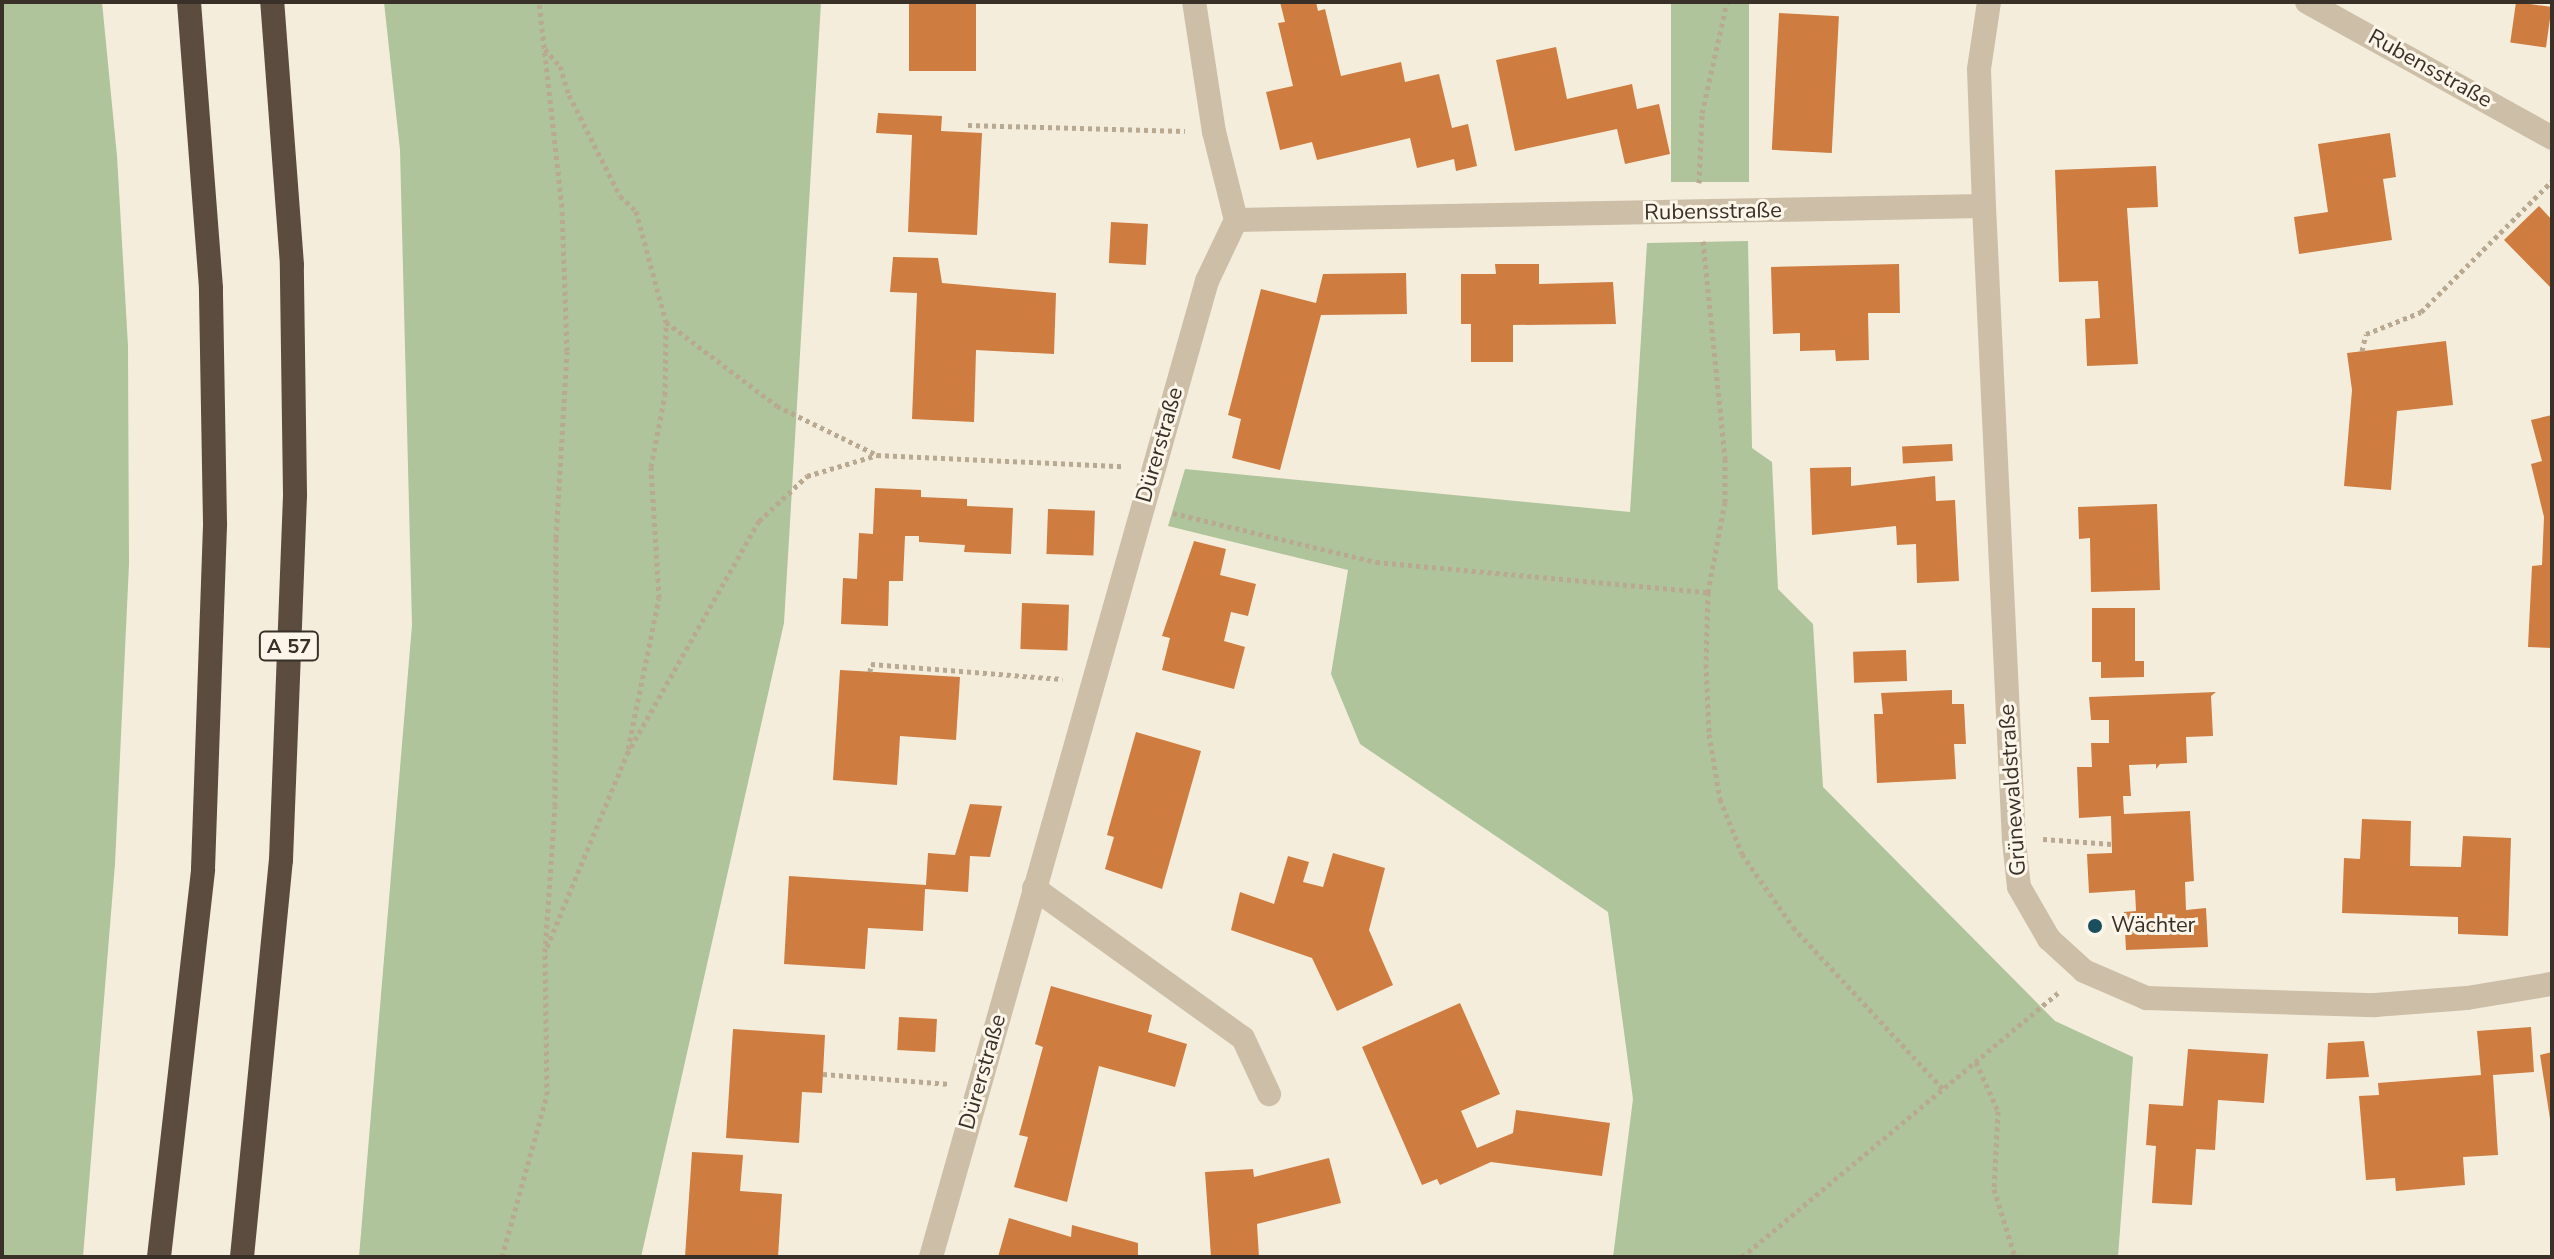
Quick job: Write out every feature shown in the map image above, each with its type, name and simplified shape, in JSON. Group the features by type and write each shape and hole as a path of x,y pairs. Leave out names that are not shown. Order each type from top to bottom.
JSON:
{"highway":[{"path":"159,1257 203,869 215,523 211,288 189,2"},
{"name":"A 57","path":"242,1257 281,860 295,494 292,265 272,2"}],"street":[{"path":"1194,2 1214,132 1236,220"},
{"path":"1984,206 1979,69 1989,2"},
{"name":"Rubensstraße","path":"2307,2 2552,138"},
{"name":"Rubensstraße","path":"1236,220 1984,206"},
{"name":"Grünewaldstraße","path":"1984,206 2014,841 2019,887 2031,914 2049,939 2084,971 2146,998 2268,1005 2421,1002 2552,984"},
{"name":"Dürerstraße","path":"931,1257 1207,281 1236,220"},
{"path":"1034,888 1243,1038 1269,1094"}],"path":[{"path":"502,1257 547,1095 545,952 555,806 556,538 567,351 562,207 539,2"},
{"path":"1727,2 1702,113 1700,212 1725,473 1725,502 1708,592 1709,734 1729,828 1793,927 1943,1089"},
{"path":"545,48 560,66 569,95 620,196 636,211 666,322 665,395 651,467 659,598 627,754"},
{"path":"968,125 1214,132"},
{"path":"2362,351 2366,334 2421,312 2552,181"},
{"path":"666,322 777,406 877,455"},
{"path":"545,952 627,754 759,521 807,476 877,455 1153,468"},
{"path":"1143,506 1376,562 1708,592"},
{"path":"870,672 871,664 1093,681"},
{"path":"2014,841 2073,838 2073,845 2112,844"},
{"path":"1742,1257 2084,971"},
{"path":"1976,1062 1998,1111 1994,1189 2015,1257"},
{"path":"823,1074 979,1087"}],"green space":[{"path":"2,2 102,2 117,156 128,346 129,564 115,864 83,1257 2,1257"},
{"path":"384,2 821,2 784,623 641,1257 359,1257 412,625 400,150"},
{"path":"1671,2 1749,2 1749,182 1671,182"},
{"path":"1748,241 1752,448 1772,462 1778,589 1813,624 1823,787 2055,1021 2133,1057 2118,1257 1613,1257 1633,1099 1608,912 1360,744 1331,674 1348,570 1168,526 1185,469 1630,512 1647,243"}],"building":[{"path":"909,2 976,2 976,71 909,71"},
{"path":"1280,2 1316,2 1318,11 1325,9 1341,76 1401,62 1405,82 1439,74 1452,128 1468,124 1477,166 1456,171 1454,159 1417,168 1410,138 1317,160 1312,142 1280,150 1266,92 1293,86 1278,23 1285,22"},
{"path":"2516,2 2552,7 2546,48 2510,43"},
{"path":"1779,13 1839,16 1832,153 1772,150"},
{"path":"1556,47 1567,99 1632,84 1637,109 1659,104 1670,154 1625,164 1617,129 1515,151 1496,60"},
{"path":"878,113 942,116 941,131 982,133 977,235 908,232 912,135 876,133"},
{"path":"2390,133 2396,177 2383,179 2392,240 2299,254 2294,217 2328,212 2318,144"},
{"path":"2156,166 2158,207 2127,208 2138,364 2087,366 2085,319 2100,318 2098,281 2059,282 2055,170"},
{"path":"2539,206 2552,220 2552,289 2504,240"},
{"path":"1111,222 1148,224 1146,265 1109,263"},
{"path":"893,257 938,258 942,283 1056,293 1054,354 976,350 974,422 912,419 917,293 890,292"},
{"path":"1495,264 1539,264 1539,284 1613,282 1616,324 1513,325 1513,362 1471,362 1471,324 1461,324 1461,274 1496,274"},
{"path":"1899,264 1900,313 1868,313 1869,360 1836,361 1835,350 1800,351 1800,333 1773,334 1771,267"},
{"path":"1406,273 1407,314 1321,315 1280,470 1232,458 1241,419 1228,415 1261,289 1316,303 1323,274"},
{"path":"2446,341 2453,405 2397,411 2391,490 2344,486 2352,390 2347,353"},
{"path":"2552,415 2552,648 2528,647 2532,566 2542,565 2544,517 2531,464 2542,461 2531,420"},
{"path":"1952,444 1953,461 1903,464 1902,447"},
{"path":"1851,467 1851,486 1935,476 1936,501 1955,500 1959,581 1917,583 1916,544 1897,545 1896,526 1812,535 1810,468"},
{"path":"875,488 921,490 921,497 967,499 967,506 1013,508 1011,554 964,552 965,545 919,542 919,536 905,536 903,581 889,581 888,626 841,624 843,578 857,579 859,533 873,534"},
{"path":"2157,504 2160,590 2091,592 2090,538 2079,539 2078,507"},
{"path":"1048,509 1095,511 1093,556 1046,554"},
{"path":"1194,541 1226,549 1220,575 1256,584 1248,616 1231,612 1224,641 1245,647 1234,689 1162,670 1170,638 1162,636"},
{"path":"1022,603 1069,605 1067,651 1020,649"},
{"path":"2092,608 2135,608 2135,661 2144,661 2144,677 2101,678 2101,662 2092,662"},
{"path":"1906,650 1907,681 1854,683 1853,652"},
{"path":"840,670 960,677 956,740 900,736 897,785 833,780"},
{"path":"1952,690 1952,704 1964,704 1966,744 1954,744 1956,779 1877,783 1874,714 1883,714 1881,693"},
{"path":"2216,692 2211,696 2213,736 2186,737 2187,763 2160,764 2156,769 2156,764 2129,765 2131,796 2123,796 2124,814 2190,811 2194,881 2185,882 2186,910 2206,908 2208,947 2126,950 2124,912 2136,911 2135,890 2089,893 2087,854 2112,853 2111,816 2079,818 2077,767 2092,767 2091,743 2109,743 2109,720 2091,720 2089,697"},
{"path":"1136,732 1201,751 1162,889 1105,869 1114,837 1107,835"},
{"path":"970,804 1002,806 990,857 970,856 968,892 925,889 923,931 868,928 865,969 784,964 789,876 926,885 928,853 955,855"},
{"path":"2362,819 2411,821 2410,866 2461,867 2463,836 2511,838 2508,936 2458,934 2458,917 2342,913 2344,858 2360,859"},
{"path":"1333,853 1385,868 1369,930 1393,985 1337,1011 1312,958 1231,930 1240,892 1274,904 1288,856 1309,862 1303,882 1323,887"},
{"path":"1051,986 1152,1015 1148,1032 1187,1044 1175,1087 1099,1066 1067,1202 1014,1187 1028,1137 1019,1135 1043,1047 1035,1044"},
{"path":"1460,1003 1500,1094 1461,1111 1477,1148 1513,1133 1516,1110 1610,1123 1602,1176 1491,1162 1440,1185 1437,1179 1422,1185 1362,1047"},
{"path":"899,1017 937,1019 935,1052 897,1050"},
{"path":"2531,1027 2534,1072 2493,1075 2498,1155 2463,1157 2465,1185 2396,1191 2395,1178 2366,1180 2359,1096 2379,1095 2378,1083 2481,1075 2477,1031"},
{"path":"733,1029 825,1035 822,1093 802,1092 799,1143 726,1138"},
{"path":"2364,1041 2369,1077 2326,1079 2328,1043"},
{"path":"2188,1049 2268,1054 2264,1103 2218,1100 2215,1150 2196,1149 2192,1205 2152,1203 2156,1146 2146,1145 2149,1104 2183,1106"},
{"path":"2552,1052 2552,1124 2551,1125 2540,1055"},
{"path":"692,1152 743,1155 740,1191 782,1194 778,1257 685,1257"},
{"path":"1329,1158 1341,1203 1257,1224 1259,1257 1211,1257 1205,1172 1253,1169 1254,1177"},
{"path":"1009,1218 1071,1237 1072,1225 1138,1243 1138,1257 998,1257"}],"place":[{"name":"Wächter","path":"2095,926"}]}
